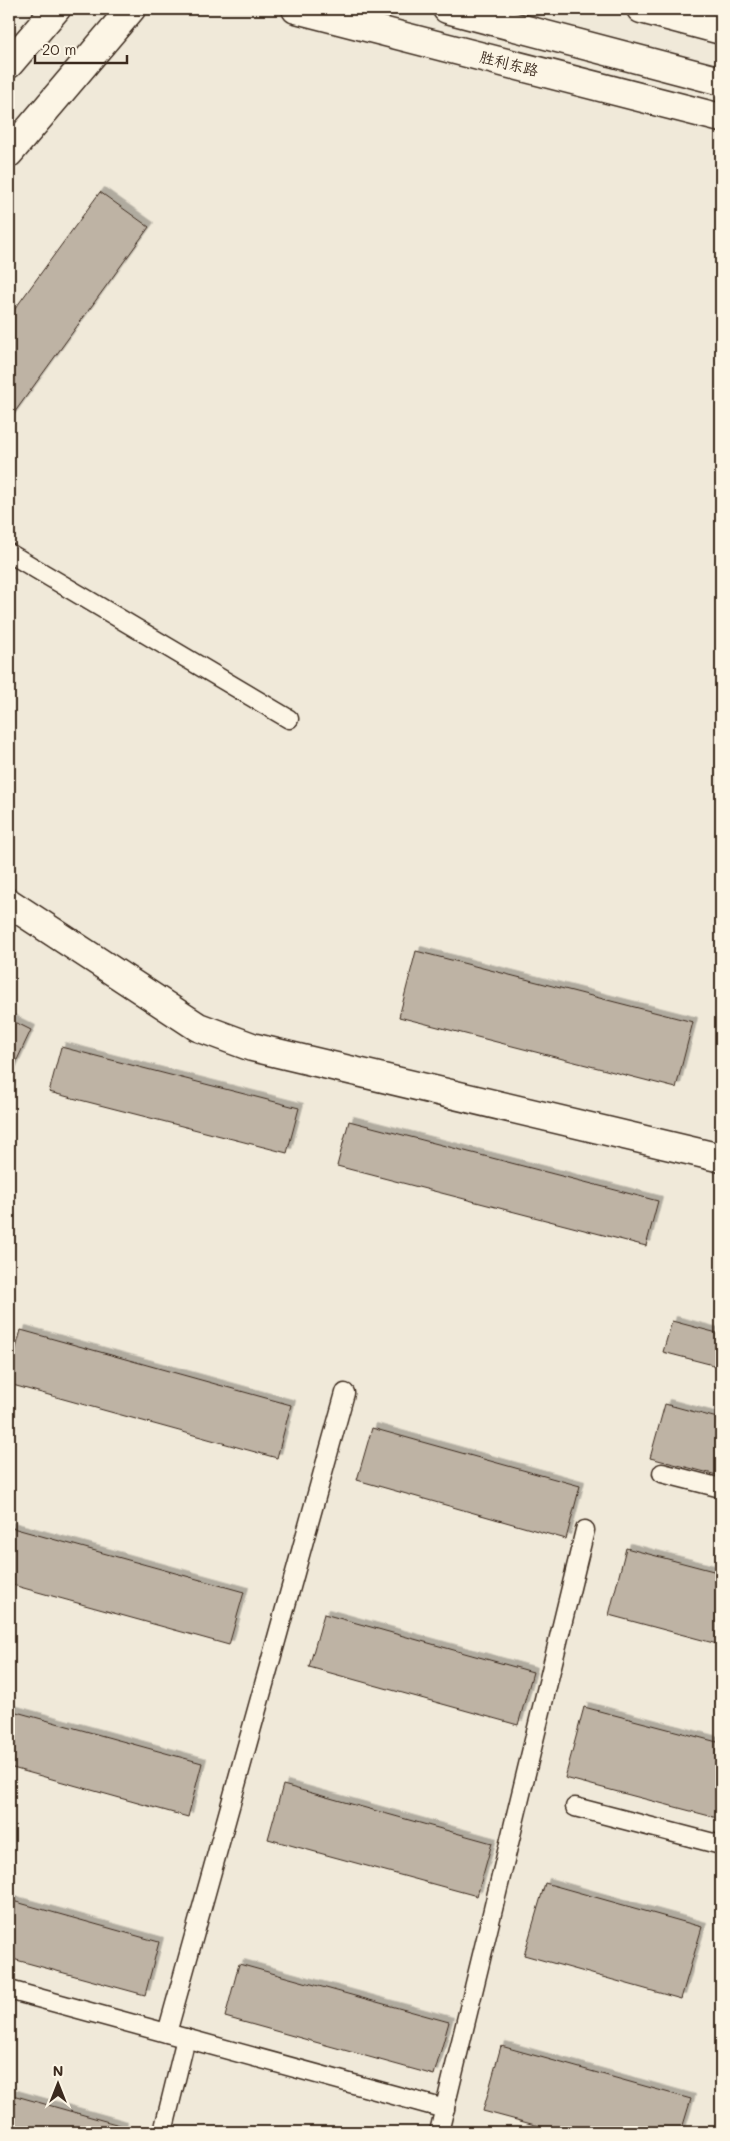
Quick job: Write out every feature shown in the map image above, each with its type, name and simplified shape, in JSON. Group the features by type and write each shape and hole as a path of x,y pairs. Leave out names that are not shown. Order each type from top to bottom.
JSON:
{"main road":[{"path":"9,64 56,9"},
{"path":"9,153 131,9"},
{"name":"胜利东路","path":"296,9 721,118"},
{"path":"447,9 721,81"},
{"path":"641,9 721,30"},
{"path":"9,903 198,1027 252,1047 721,1158"}],"lane":[{"path":"9,553 290,719"},
{"path":"167,2033 345,1393"},
{"path":"662,1473 721,1488"},
{"path":"438,2132 585,1530"},
{"path":"575,1807 721,1845"},
{"path":"9,1990 444,2109"},
{"path":"163,2132 186,2038"}],"building":[{"path":"100,192 149,227 9,420 9,317"},
{"path":"416,951 693,1022 676,1088 399,1017"},
{"path":"9,1019 31,1030 9,1077"},
{"path":"61,1047 299,1108 287,1153 49,1092"},
{"path":"349,1121 658,1201 646,1246 337,1166"},
{"path":"672,1321 721,1334 721,1367 663,1352"},
{"path":"21,1330 291,1405 277,1458 9,1384 9,1374"},
{"path":"665,1404 721,1419 721,1476 650,1458"},
{"path":"372,1428 580,1486 566,1539 357,1480"},
{"path":"9,1527 244,1592 229,1645 9,1584"},
{"path":"626,1548 721,1573 721,1645 609,1615"},
{"path":"324,1614 533,1672 518,1725 309,1667"},
{"path":"584,1707 721,1743 721,1819 565,1778"},
{"path":"9,1710 202,1763 188,1817 9,1767"},
{"path":"283,1785 492,1843 477,1896 268,1839"},
{"path":"545,1883 702,1927 681,1999 524,1955"},
{"path":"9,1900 159,1942 145,1995 9,1958"},
{"path":"239,1964 449,2022 434,2075 225,2017"},
{"path":"501,2046 691,2099 681,2132 561,2132 483,2111"},
{"path":"9,2094 123,2126 122,2132 9,2132"}]}
